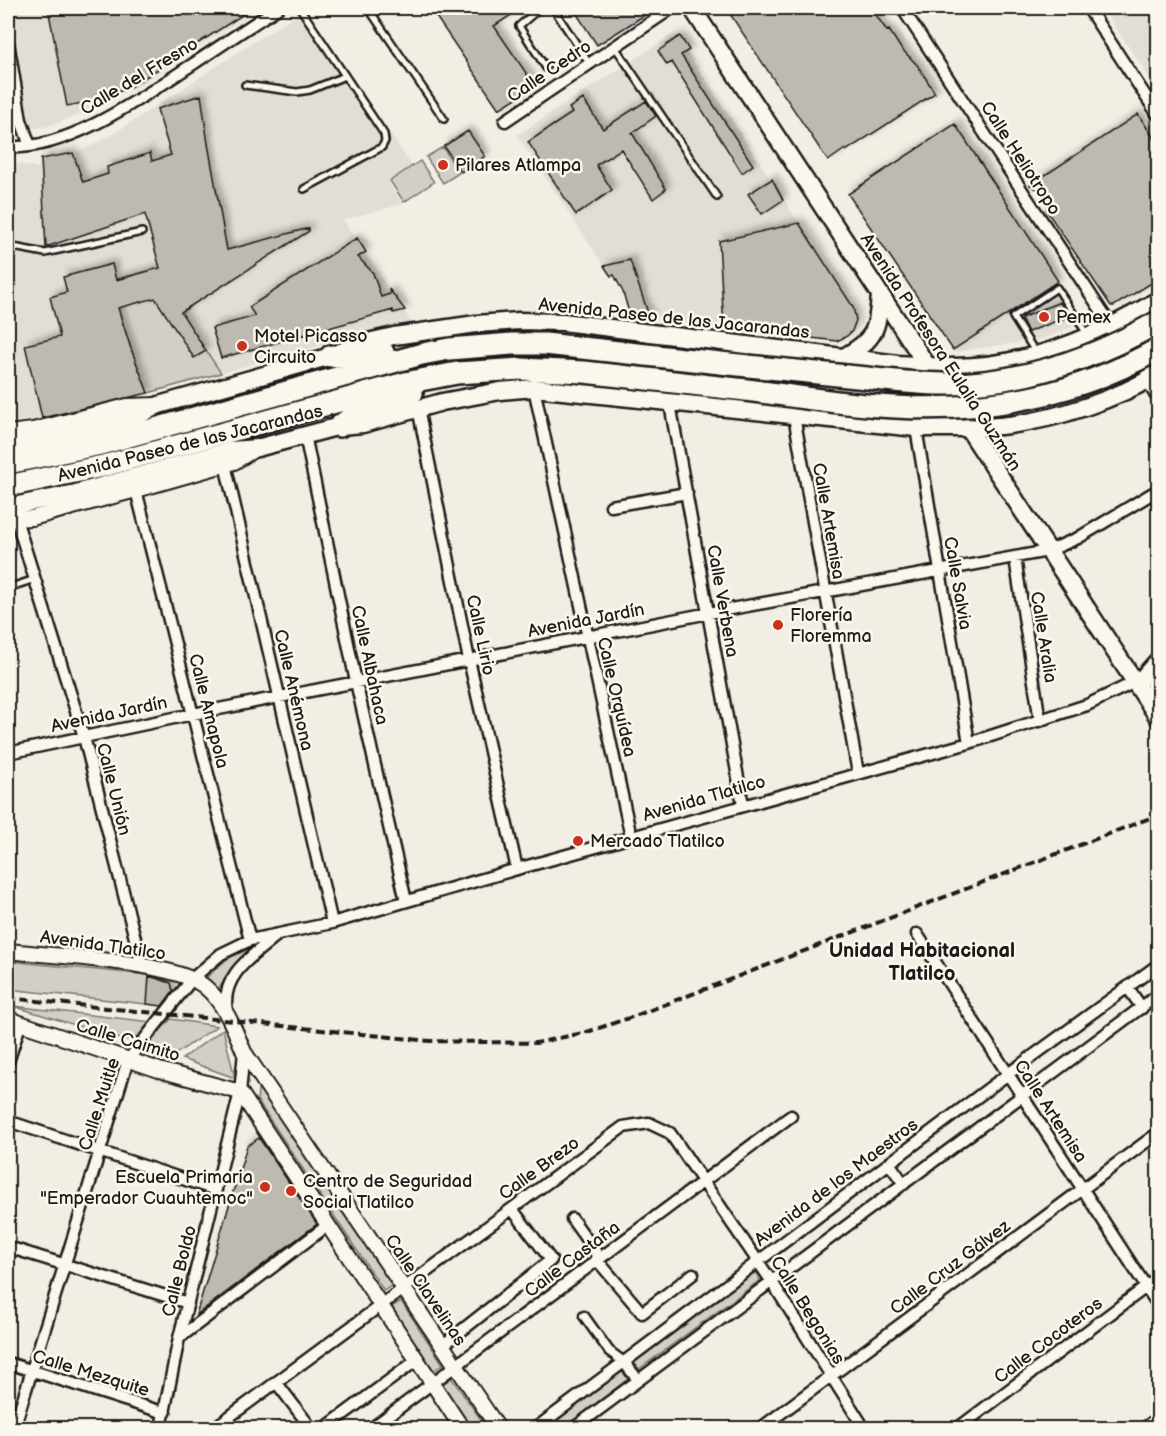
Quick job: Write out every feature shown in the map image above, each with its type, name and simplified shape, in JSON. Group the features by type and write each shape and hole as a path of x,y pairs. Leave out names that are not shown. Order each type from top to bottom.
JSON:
{"highway":[{"path":"8,463 101,444 422,354 460,348 545,344 915,383 970,383 1009,378 1081,359 1158,322"},
{"path":"331,356 359,357 396,349 422,354"},
{"path":"8,486 103,466 430,377 521,369 584,372 892,407 926,408 994,405 1058,392 1100,378 1158,349"},
{"path":"340,426 357,413 407,397 430,377"}],"main road":[{"name":"Avenida Profesora Eulalia Guzmán","path":"692,8 1158,717"},
{"path":"844,357 861,348 873,333 879,312 880,294"},
{"name":"Avenida Paseo de las Jacarandas","path":"8,445 51,438 132,419 159,405 331,356 359,344 394,336 476,324 519,321 563,322 927,366 984,365 1037,356 1089,338 1158,300"},
{"path":"766,413 773,348"},
{"name":"Avenida Paseo de las Jacarandas","path":"10,515 76,493 228,457 304,435 500,391 534,388 916,428 969,428 1011,425 1069,412 1114,396 1153,378"}],"street":[{"name":"Calle del Fresno","path":"8,147 30,146 68,136 132,104 278,8"},
{"name":"Calle Cedro","path":"505,121 672,8"},
{"name":"Calle Heliotropo","path":"902,8 1118,324 1145,356 1158,399"},
{"path":"1088,8 1158,115"},
{"path":"8,42 21,120 30,146"},
{"name":"Calle Orquídea","path":"534,388 631,837"},
{"name":"Calle Verbena","path":"670,404 743,805"},
{"path":"8,434 33,430 127,406 159,405"},
{"name":"Calle Lirio","path":"418,408 469,660 518,869"},
{"name":"Calle Artemisa","path":"794,416 858,773"},
{"name":"Calle Salvia","path":"916,428 969,743"},
{"name":"Calle Albahaca","path":"304,435 356,682 406,901"},
{"path":"10,515 32,518 136,490 228,457"},
{"name":"Calle Anémona","path":"228,457 279,697 332,923"},
{"name":"Calle Amapola","path":"136,490 250,940"},
{"name":"Avenida Jardín","path":"8,753 193,714 709,613 1048,551 1078,538 1158,490"},
{"path":"611,506 687,493"},
{"name":"Calle Unión","path":"10,515 35,579 84,737 142,966"},
{"name":"Calle Aralia","path":"1015,558 1040,721"},
{"name":"Avenida Tlatilco","path":"1135,682 1158,656"},
{"name":"Avenida Tlatilco","path":"193,978 220,954 250,940 332,923 969,743 1087,705 1135,682 1158,677"},
{"name":"Avenida Tlatilco","path":"229,1020 225,1000 232,978 248,959 279,934"},
{"name":"Calle Artemisa","path":"916,934 1158,1305"},
{"name":"Avenida Tlatilco","path":"8,951 142,966 193,978 216,998 229,1020"},
{"name":"Avenida de los Maestros","path":"536,1428 1008,1074 1158,965"},
{"name":"Calle Muitle","path":"14,1428 129,1060 193,978"},
{"path":"1128,988 1142,1008"},
{"path":"574,1428 1158,995"},
{"name":"Calle Clavelinas","path":"229,1020 244,1053 498,1428"},
{"path":"8,1062 14,1022"},
{"name":"Calle Caimito","path":"14,1022 129,1060 240,1092"},
{"name":"Calle Boldo","path":"161,1428 179,1338 240,1092 244,1053"},
{"path":"240,1092 462,1428"},
{"name":"Calle Castaña","path":"372,1428 791,1116"},
{"path":"8,1121 216,1190"},
{"name":"Calle Brezo","path":"214,1428 623,1127 649,1124 670,1133 703,1181"},
{"name":"Calle Cruz Gálvez","path":"761,1428 1158,1133"},
{"path":"889,1163 904,1184"},
{"name":"Calle Begonias","path":"703,1181 772,1282 864,1428"},
{"path":"442,1346 551,1260 512,1209"},
{"path":"572,1219 595,1251 598,1261 642,1312 693,1274"},
{"path":"179,1338 328,1226"},
{"path":"8,1247 188,1303"},
{"name":"Calle Cocoteros","path":"958,1428 1158,1278"},
{"path":"584,1316 609,1351 624,1362 638,1380"},
{"path":"325,1428 417,1360"},
{"name":"Calle Mezquite","path":"8,1363 165,1413"},
{"path":"276,1383 311,1428"},
{"path":"1147,1428 1158,1420"}],"lane":[{"path":"300,8 384,134 385,141 382,147 304,189"},
{"path":"368,8 444,118"},
{"path":"540,8 519,26 546,68"},
{"path":"552,8 589,63"},
{"path":"615,46 717,196"},
{"path":"245,85 297,92 310,90 345,76"},
{"path":"8,246 45,253 142,232"},
{"path":"1037,356 1013,317 1057,288 1089,338"},
{"path":"8,588 35,579"}],"shaded area":[{"path":"8,8 249,8 87,112 45,127 27,128"},
{"path":"306,8 412,166 388,181 403,204 343,220 412,323 221,373 152,270 50,297 78,412 43,419 8,422 8,162 39,168 39,160 62,157 85,149 113,134"},
{"path":"1102,8 1158,8 1158,90 1113,24"},
{"path":"675,33 799,223 719,241 724,328 649,318 631,260 604,266 517,135"},
{"path":"443,147 459,173 443,183 426,157"},
{"path":"420,161 434,182 404,202 390,181"},
{"path":"152,270 221,373 148,393 109,281"},
{"path":"1058,281 1085,321 1044,339 955,352 953,350"},
{"path":"253,947 231,970 217,992 204,980 227,959"},
{"path":"8,961 158,976 171,983 174,994 165,1006 8,989"},
{"path":"13,1006 152,1022 141,1036 124,1040"},
{"path":"171,1019 217,1026 173,1056 146,1046"},
{"path":"223,1029 235,1078 182,1059"},
{"path":"259,1081 392,1285 384,1291 257,1100"},
{"path":"755,1272 760,1280 639,1369 634,1362"},
{"path":"401,1301 443,1364 433,1371 390,1308"},
{"path":"621,1370 628,1379 564,1428 546,1428"},
{"path":"450,1376 487,1428 471,1428 440,1383"}],"building":[{"path":"48,8 253,8 127,89 110,94 110,98 67,106"},
{"path":"430,8 522,8 494,26 535,86 499,109"},
{"path":"573,8 656,8 597,45"},
{"path":"726,8 871,8 887,31 889,30 900,47 918,66 935,93 828,161"},
{"path":"680,36 689,50 681,55 753,165 742,173 672,62 667,65 658,51"},
{"path":"201,95 227,250 309,228 309,231 181,312 206,351 194,358 155,298 118,308 148,393 42,418 25,345 60,337 50,297 67,292 63,277 112,264 116,280 160,268 145,214 46,247 41,159 73,153 83,182 108,174 107,167 150,153 152,161 171,155 157,109"},
{"path":"583,99 603,129 646,101 656,116 632,133 666,189 653,199 621,149 596,165 612,190 576,215 528,142 572,113 569,108"},
{"path":"1138,114 1158,145 1158,279 1111,306 1046,210 1050,197 1030,185"},
{"path":"955,124 1058,281 953,350 848,194"},
{"path":"468,131 485,156 461,172 444,146"},
{"path":"772,179 783,200 762,214 748,194"},
{"path":"799,223 853,307 856,320 852,331 837,341 724,328 719,241"},
{"path":"357,238 366,252 358,257 373,273 381,297 390,294 389,289 405,310 393,313 393,310 221,358 212,328 255,316 249,307"},
{"path":"630,260 650,319 630,316 623,292 614,275 611,276 604,266"},
{"name":"Pemex","path":"1060,302 1067,317 1028,332 1021,318"},
{"path":"149,976 171,983 173,991 162,1006 147,1004"},
{"name":"Escuela Primaria \"Emperador Cuauhtemoc\"","path":"259,1138 317,1224 196,1315 247,1146"}],"railway":[{"path":"8,998 430,1041 536,1043 587,1032 635,1016 1158,815"}],"place":[{"name":"Pilares Atlampa","path":"443,165"},
{"name":"Pemex","path":"1044,317"},
{"name":"Motel Picasso Circuito","path":"242,346"},
{"name":"Florería Floremma","path":"778,625"},
{"name":"Mercado Tlatilco","path":"578,841"},
{"name":"Escuela Primaria \"Emperador Cuauhtemoc\"","path":"265,1187"},
{"name":"Centro de Seguridad Social Tlatilco","path":"291,1191"}],"district":[{"name":"Unidad Habitacional Tlatilco","path":"922,962"}]}
